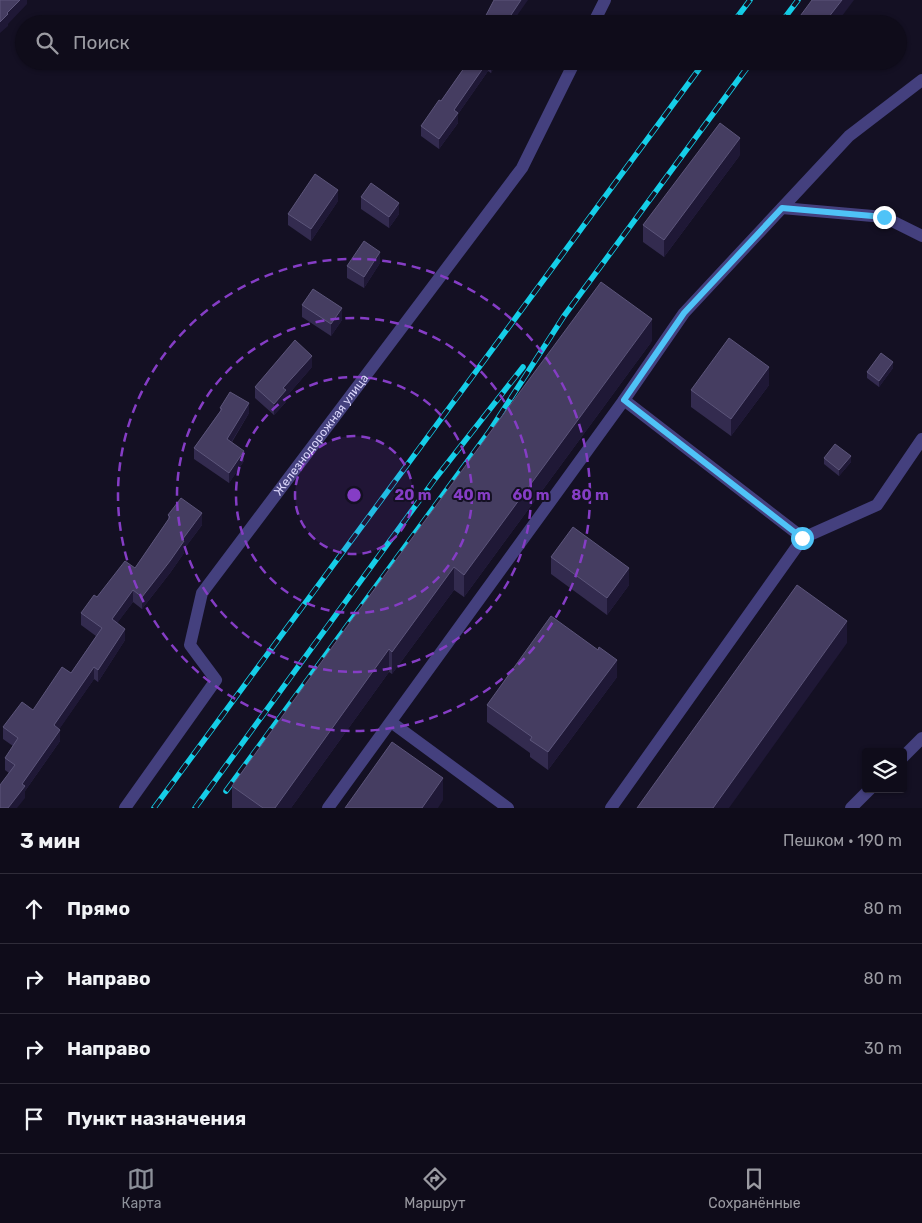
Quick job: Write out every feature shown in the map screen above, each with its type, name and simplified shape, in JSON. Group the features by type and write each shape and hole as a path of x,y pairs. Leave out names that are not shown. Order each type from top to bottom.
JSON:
{"street":[{"path":"597,15 604,0"},
{"name":"Железнодорожная улица","path":"125,808 216,680 190,645 202,593 522,168 571,70"},
{"path":"328,808 624,400 684,313 849,136 922,80"},
{"path":"782,208 884,217 922,236"},
{"path":"624,400 802,538"},
{"path":"611,808 802,538 877,505 922,439"},
{"path":"390,722 508,808"},
{"path":"907,753 922,738"},
{"path":"852,808 866,793"}],"building":[{"path":"0,0 20,0 0,22"},
{"path":"494,0 521,0 511,15 486,15"},
{"path":"812,0 842,0 830,15 801,15"},
{"path":"463,70 482,70 454,110 458,113 439,139 421,126 439,100 441,101"},
{"path":"720,123 740,138 664,240 643,225"},
{"path":"315,174 338,190 311,229 288,214"},
{"path":"371,183 399,203 389,217 361,197"},
{"path":"364,241 380,252 364,277 347,266"},
{"path":"601,282 652,319 464,575 454,567 392,652 389,649 275,808 263,808 232,786"},
{"path":"313,289 342,308 331,324 302,305"},
{"path":"729,338 769,367 731,419 691,390"},
{"path":"295,340 312,356 283,388 286,390 274,404 255,387"},
{"path":"881,353 893,362 879,381 867,372"},
{"path":"230,392 249,403 227,439 244,451 229,473 194,448 222,409 220,408"},
{"path":"835,444 851,456 839,470 824,458"},
{"path":"181,498 202,513 182,540 184,541 170,561 142,597 133,590 112,619 125,629 98,670 94,667 54,725 60,730 22,784 25,786 8,808 0,808 0,785 15,765 5,758 18,738 3,727 22,702 33,710 62,667 71,673 102,628 81,613 94,595 97,597 125,561 135,568 170,517 168,515"},
{"path":"573,527 629,568 607,598 551,557"},
{"path":"797,585 847,621 713,808 637,808"},
{"path":"551,616 598,650 599,647 617,660 548,752 530,740 532,737 487,705"},
{"path":"392,742 443,778 422,808 345,808"}],"railway":[{"path":"739,15 750,0"},
{"path":"787,15 798,0"},
{"path":"154,808 698,70"},
{"path":"226,791 489,432 564,316 745,70"},
{"path":"195,808 435,479 523,367"}],"route":[{"path":"802,538 624,400 684,313 782,208 884,217"}]}
